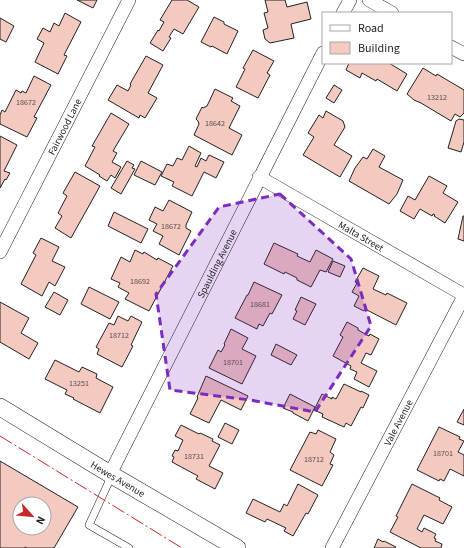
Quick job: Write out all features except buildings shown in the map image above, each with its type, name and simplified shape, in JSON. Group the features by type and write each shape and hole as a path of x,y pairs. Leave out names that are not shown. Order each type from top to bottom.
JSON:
{"street":[{"name":"Fairwood Lane","path":"0,252 129,0"},
{"path":"344,12 350,0"},
{"path":"369,0 390,12"},
{"path":"452,48 464,54"},
{"name":"Spaulding Avenue","path":"111,474 259,177 322,55"},
{"name":"Malta Street","path":"259,177 464,296"},
{"name":"Vale Avenue","path":"332,548 464,296"},
{"name":"Hewes Avenue","path":"0,407 237,548"}],"lane":[{"path":"111,474 89,525 129,548"}],"highlighted area":[{"path":"280,194 351,259 371,326 315,412 250,400 170,390 156,294 219,207"}],"power":[{"path":"0,436 182,548"}]}
